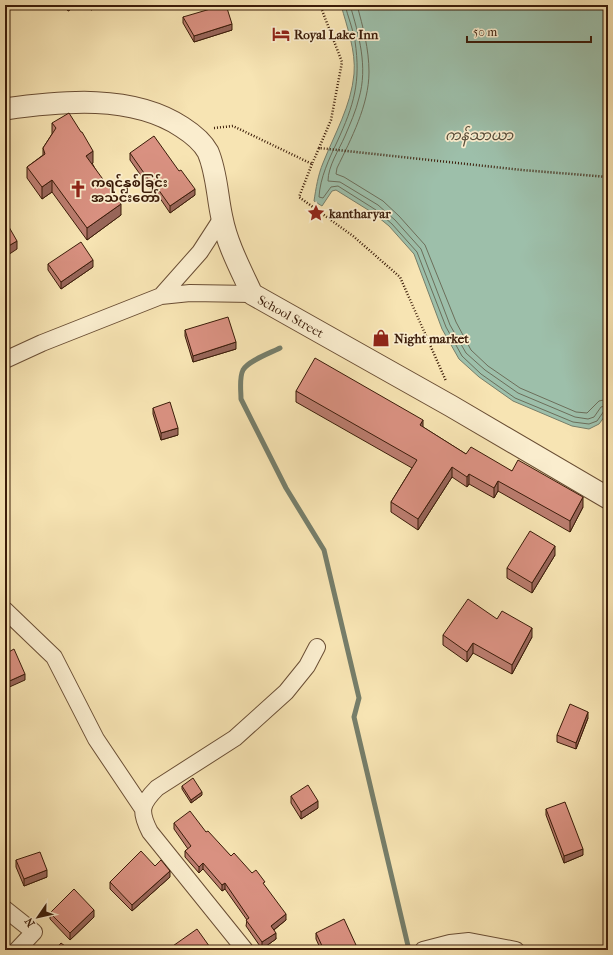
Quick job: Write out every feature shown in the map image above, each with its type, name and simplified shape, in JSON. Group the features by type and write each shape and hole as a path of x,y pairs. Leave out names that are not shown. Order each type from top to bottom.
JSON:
{"street":[{"name":"School Street","path":"5,109 64,102 88,101 141,108 172,120 199,139 208,152 218,188 222,218 236,260 260,299 451,406 608,498"},
{"path":"161,296 200,252 222,218"},
{"path":"5,360 42,343 161,296 190,293 260,299"},
{"path":"5,610 54,657 96,739 143,809"},
{"path":"245,950 150,832 144,819 143,809 147,798 157,788 235,738 286,692 307,666 317,646"},
{"path":"5,909 34,932 17,950"},
{"path":"428,949 450,943 469,941 516,950"}],"path":[{"path":"320,5 342,62 331,120 312,164 300,198 353,236 400,277 451,393 451,406"},
{"path":"189,131 233,126 312,164"},
{"path":"319,148 522,170 608,177"}],"water":[{"name":"ကန်သာယာ","path":"341,5 608,5 608,412 599,424 589,429 572,426 513,401 479,377 459,359 442,329 414,254 389,226 373,213 336,190 332,191 322,206 314,201 316,186 323,163 350,97 354,74 354,57"}],"building":[{"path":"226,5 232,24 194,36 183,17"},
{"path":"5,30 9,44 5,45"},
{"path":"69,113 93,151 86,156 121,204 87,228 52,180 42,187 27,167 45,154 43,148 56,128 52,123"},
{"path":"154,136 179,171 181,170 195,189 170,206 153,182 151,183 130,153"},
{"path":"5,220 17,241 5,248"},
{"path":"81,242 93,260 61,282 48,264"},
{"path":"228,317 236,342 193,356 185,330"},
{"path":"315,358 423,420 420,425 466,454 471,447 512,471 518,460 583,497 570,521 498,481 494,488 469,474 467,477 452,467 418,519 391,502 417,460 296,391"},
{"path":"170,402 178,428 161,433 153,408"},
{"path":"530,531 555,546 532,583 507,568"},
{"path":"468,599 497,619 502,611 532,628 512,665 473,643 467,652 443,635"},
{"path":"14,649 25,674 5,683 5,654"},
{"path":"570,704 588,712 576,743 557,735"},
{"path":"193,778 202,792 191,800 182,786"},
{"path":"308,785 318,801 301,812 291,796"},
{"path":"565,802 583,849 564,856 546,809"},
{"path":"190,811 206,832 208,831 231,856 234,853 252,873 256,870 265,882 263,883 286,914 271,926 276,933 262,942 246,920 249,918 225,883 222,885 203,863 199,867 185,851 191,846 174,823"},
{"path":"141,851 155,866 161,860 170,871 132,905 110,882"},
{"path":"40,852 47,870 24,879 16,860"},
{"path":"74,889 94,910 70,933 50,913"},
{"path":"344,919 356,945 345,950 324,950 316,933"},
{"path":"197,929 212,950 172,950 170,948"},
{"path":"61,943 70,950 55,950"}],"waterway":[{"path":"280,348 254,360 243,370 241,380 241,399 286,488 324,550 359,698 354,717 409,950"}],"place":[{"name":"Royal Lake Inn","path":"281,34"},
{"name":"ကရင်နှစ်ခြင်း အသင်းတော်","path":"78,189"},
{"name":"kantharyar","path":"316,213"},
{"name":"Night market","path":"381,338"}]}
